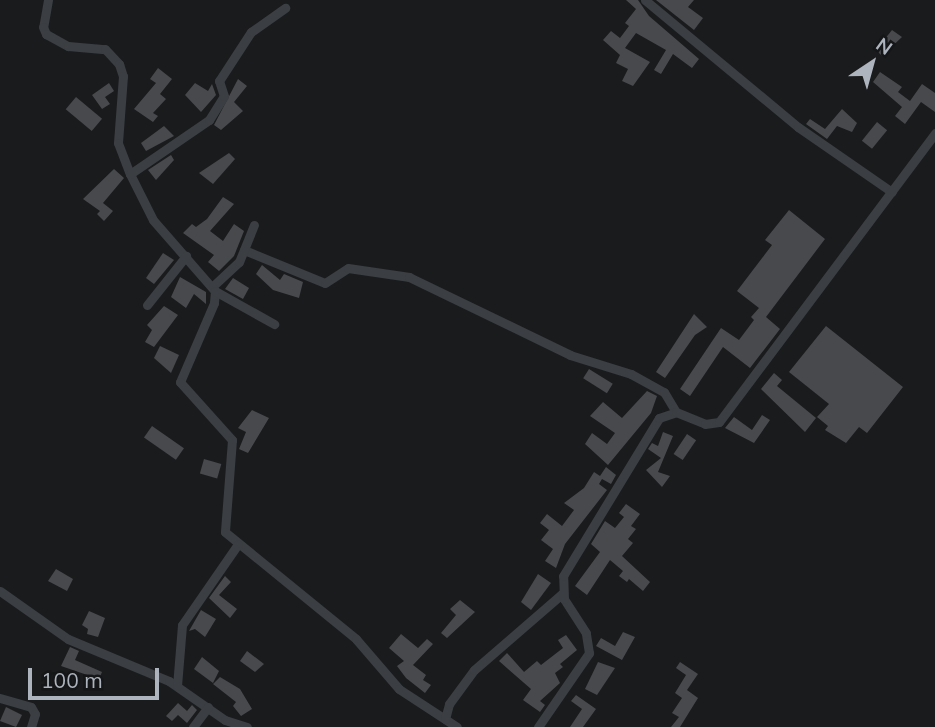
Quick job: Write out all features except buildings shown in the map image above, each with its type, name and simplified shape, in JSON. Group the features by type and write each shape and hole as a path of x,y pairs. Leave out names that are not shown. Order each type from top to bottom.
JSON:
{"street":[{"path":"48,0 43,27 46,34 68,46 105,49 120,64 123,76 118,143 149,213 214,289 274,324"},
{"path":"645,0 798,127 892,192"},
{"path":"130,174 209,120 224,96 219,81 251,32 285,8"},
{"path":"244,250 325,283 348,268 409,277 570,355 631,374 664,392 676,412 705,424 719,422 935,133"},
{"path":"927,144 935,152"},
{"path":"254,225 244,250 228,275 214,289 214,303 180,382 232,440 234,458 223,522 237,544 356,639 399,690 457,727"},
{"path":"147,305 186,256"},
{"path":"538,727 589,653 586,633 563,593 563,576 586,532 659,418 676,412"},
{"path":"177,686 182,625 237,544"},
{"path":"0,591 82,646 177,686 225,720 247,727"},
{"path":"445,719 449,704 474,670 563,593"},
{"path":"0,698 31,707 35,714 31,727"},
{"path":"193,727 208,707"}]}
